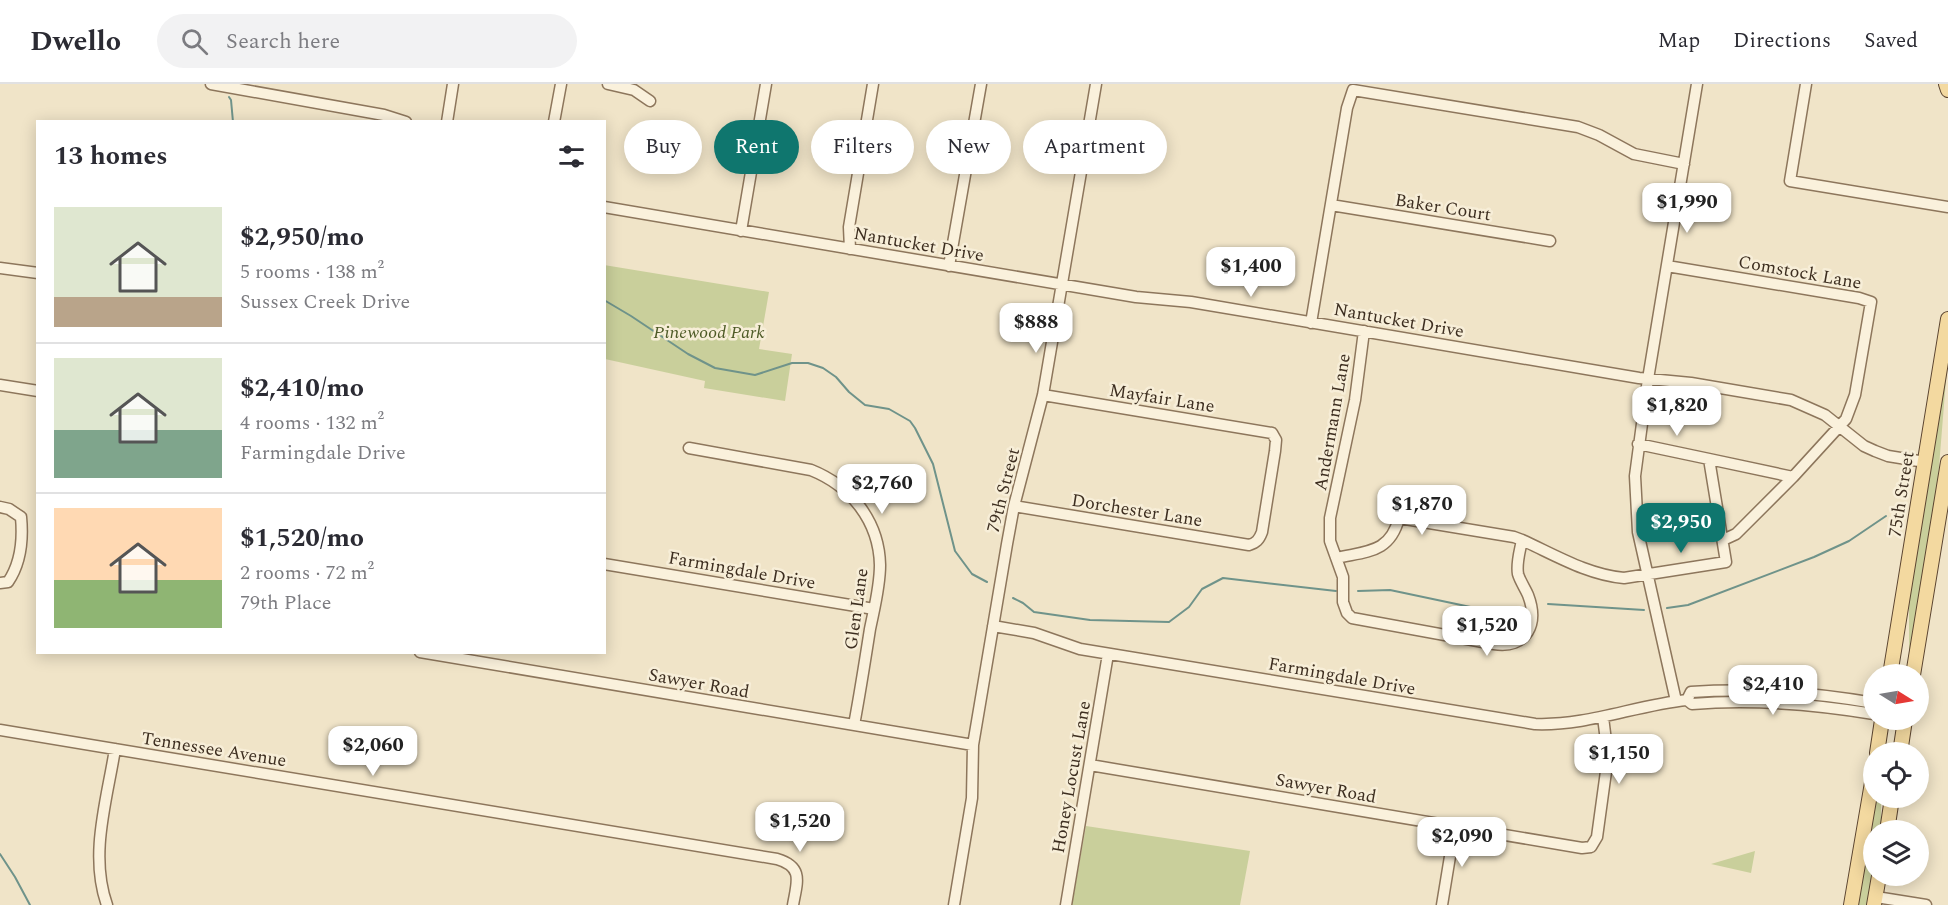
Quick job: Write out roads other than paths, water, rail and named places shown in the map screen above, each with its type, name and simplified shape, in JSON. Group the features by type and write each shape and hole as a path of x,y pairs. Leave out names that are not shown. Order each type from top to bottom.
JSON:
{"main road":[{"path":"1946,84 1948,90"},
{"name":"75th Street","path":"1892,664 1948,318"},
{"path":"1915,664 1948,462"},
{"path":"1851,905 1868,808"},
{"path":"1875,901 1877,886"}],"street":[{"path":"212,84 384,115 400,120"},
{"path":"447,120 453,84"},
{"path":"554,120 561,84"},
{"path":"608,84 634,90 650,101"},
{"path":"741,231 766,84"},
{"path":"850,249 849,227 873,84"},
{"path":"950,266 981,84"},
{"name":"79th Street","path":"954,905 972,798 973,746 993,626 1014,506 1043,395 1096,84"},
{"path":"1682,701 1647,575 1635,514 1635,476 1648,379 1697,84"},
{"path":"1806,84 1790,181 1948,207"},
{"path":"1311,322 1347,108 1353,90 1578,127 1599,135 1634,154 1684,164"},
{"name":"Baker Court","path":"1331,206 1550,241"},
{"name":"Nantucket Drive","path":"606,207 1062,285 1136,297 1191,302 1648,379 1691,383 1791,400 1814,409 1841,426 1864,446 1888,456 1925,462"},
{"name":"Comstock Lane","path":"1667,266 1859,298 1871,302 1855,395 1841,426"},
{"path":"0,268 36,273"},
{"name":"Andermann Lane","path":"1364,331 1354,400 1330,518 1329,542 1343,577 1343,602 1347,613 1352,618 1507,646 1519,643 1529,630 1532,618 1528,597 1517,570 1522,540"},
{"path":"0,385 36,392"},
{"name":"Mayfair Lane","path":"1043,395 1275,435 1275,451 1262,532 1260,538 1254,543"},
{"path":"1723,540 1736,534 1841,426"},
{"path":"1638,444 1793,477"},
{"name":"Glen Lane","path":"689,448 811,470 829,478 843,488 864,512 875,537 880,566 854,725"},
{"path":"1336,558 1368,551 1388,542 1396,532 1399,518 1514,537 1581,568 1611,577 1647,575 1726,562 1709,459"},
{"name":"Dorchester Lane","path":"1014,506 1239,544 1254,543"},
{"path":"0,507 9,509 21,517 22,532 15,572 8,582 0,583"},
{"name":"Farmingdale Drive","path":"606,564 874,609"},
{"name":"Farmingdale Drive","path":"993,626 1034,633 1071,647 1108,654 1542,725 1566,724 1682,701 1692,704 1741,701 1787,703 1863,713"},
{"name":"Sawyer Road","path":"432,654 973,746"},
{"name":"Honey Locust Lane","path":"1066,905 1108,654"},
{"name":"Farmingdale Drive","path":"1682,701 1691,692 1765,690 1863,701"},
{"name":"Sawyer Road","path":"1090,765 1582,848 1591,847 1597,837 1606,773 1607,741 1603,717"},
{"name":"Tennessee Avenue","path":"0,730 777,859 788,862 794,867 797,876 793,905"},
{"path":"107,905 99,870 99,846 115,749"},
{"path":"1442,905 1455,826"},
{"path":"1875,901 1926,905"}],"waterway":[{"path":"229,97 233,120"},
{"path":"606,301 688,354 715,368 755,375 792,363 808,363 823,368 836,377 865,405 889,409 910,421 933,464 955,551 972,574 987,582"},
{"path":"1667,608 1688,605 1814,557 1849,541 1886,516"},
{"path":"1013,598 1034,612 1090,620 1169,622 1189,607 1202,589 1223,578 1336,591"},
{"path":"1358,591 1390,590 1480,609 1519,607"},
{"path":"1548,604 1644,610"},
{"path":"0,854 30,905"}],"park label":[{"name":"Pinewood Park","path":"709,332"}]}
